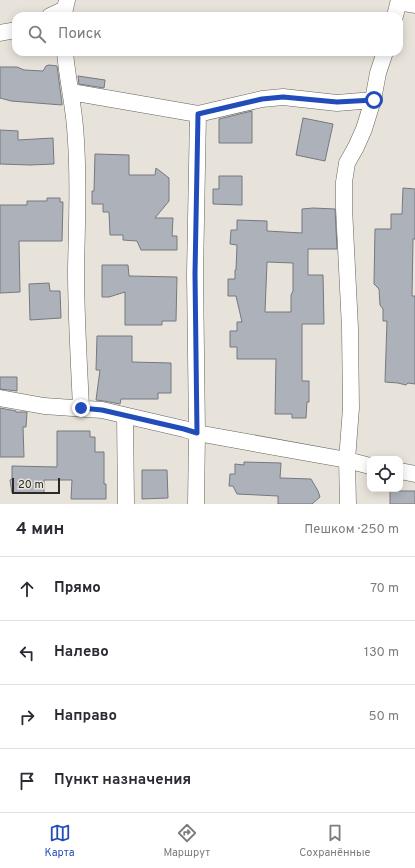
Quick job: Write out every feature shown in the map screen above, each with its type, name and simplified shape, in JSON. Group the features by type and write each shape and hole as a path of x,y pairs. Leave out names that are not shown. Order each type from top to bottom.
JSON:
{"highway":[{"path":"403,0 415,2"}],"street":[{"path":"397,12 399,0"},
{"path":"0,33 12,31"},
{"path":"65,56 75,128 77,194 76,271 81,408"},
{"path":"348,504 348,460 351,408 350,328 344,182 347,163 356,147 374,100 378,73 384,56"},
{"path":"71,92 198,114 262,99 283,97 337,102 374,100"},
{"path":"196,504 197,433 195,274 198,114"},
{"path":"0,398 44,406 102,410 197,433 348,460 367,465"},
{"path":"125,416 126,504"},
{"path":"403,472 415,474"}],"building":[{"path":"46,66 57,66 62,105 11,101 0,98 0,67 17,67 24,70 43,71"},
{"path":"78,76 105,80 104,88 79,84"},
{"path":"252,111 252,143 219,143 219,119"},
{"path":"303,118 333,124 325,161 296,155"},
{"path":"0,130 18,131 18,140 53,138 54,164 0,164"},
{"path":"95,154 129,155 129,175 155,175 156,168 169,178 169,201 155,218 173,218 172,236 177,236 177,250 141,250 137,241 123,240 123,235 110,235 109,212 103,212 103,204 92,204 92,191 94,191"},
{"path":"219,176 242,176 242,205 213,204 213,189 219,189"},
{"path":"403,188 415,189 415,239 413,239 412,296 415,296 415,384 408,383 406,385 385,382 387,321 383,321 383,309 380,305 379,289 374,284 375,229 391,229 391,214 402,214"},
{"path":"47,198 60,198 60,202 63,202 62,241 19,241 20,292 0,293 0,205 27,205 27,201 47,201"},
{"path":"302,209 335,209 337,249 308,249 308,275 323,275 324,324 302,324 302,381 309,381 309,402 307,402 306,418 292,418 292,414 275,414 276,359 237,359 237,347 230,347 230,331 237,331 237,322 242,322 236,296 228,296 228,279 235,279 237,245 230,244 231,230 237,230 237,220 267,221 267,231 302,233","holes":["267,262 293,263 291,312 265,312"]},
{"path":"102,265 128,265 129,276 177,277 176,321 162,321 162,325 125,325 125,292 109,297 102,297"},
{"path":"49,283 50,291 60,291 61,318 30,320 29,284"},
{"path":"97,336 132,336 132,362 171,363 171,393 158,393 158,399 121,399 120,404 96,400 100,370 96,370"},
{"path":"0,377 17,377 17,391 0,389"},
{"path":"0,408 16,412 27,412 26,427 23,427 24,457 0,457"},
{"path":"57,431 90,431 90,437 95,437 95,452 104,452 104,484 106,484 106,499 71,499 72,480 44,480 44,493 12,493 10,480 12,479 12,466 57,467"},
{"path":"244,462 281,463 280,478 311,479 320,497 312,504 278,504 278,496 237,494 233,486 229,486 230,474 235,474 235,464 244,465"},
{"path":"142,470 167,470 168,498 142,499"},
{"path":"415,491 415,504 390,504 390,492"}],"route":[{"path":"81,408 102,410 197,433 195,274 198,114 262,99 283,97 337,102 374,100"}]}
